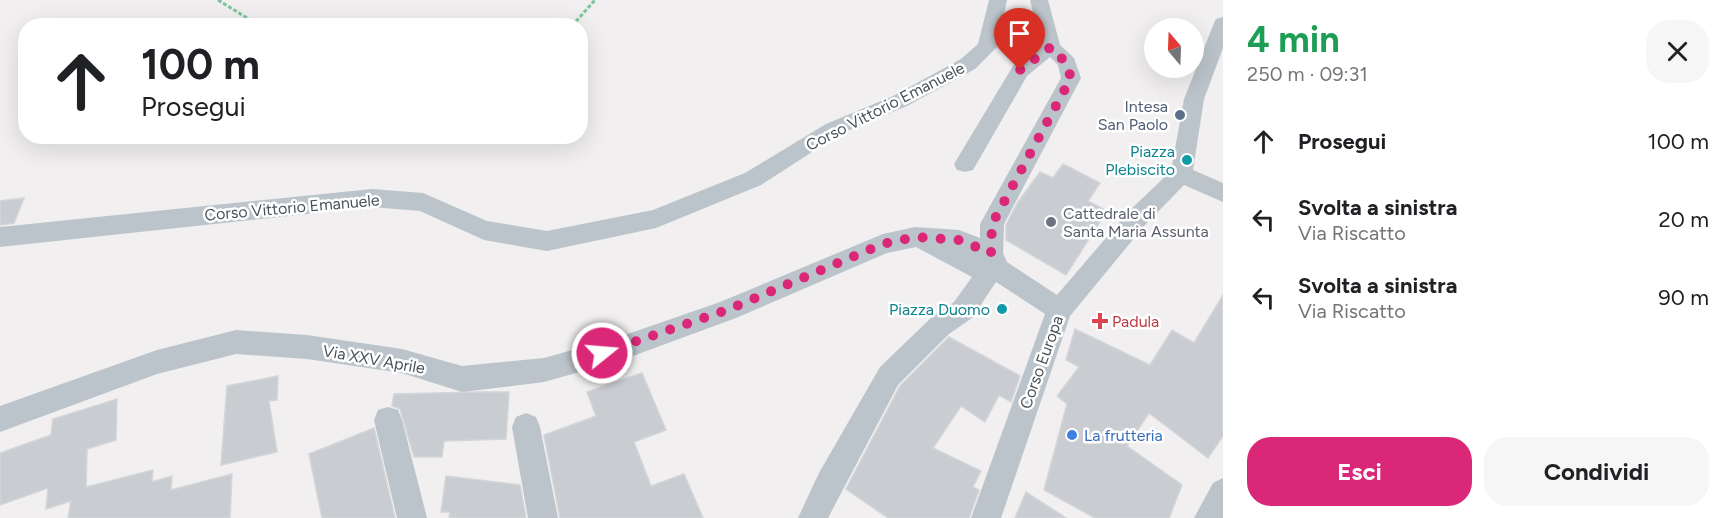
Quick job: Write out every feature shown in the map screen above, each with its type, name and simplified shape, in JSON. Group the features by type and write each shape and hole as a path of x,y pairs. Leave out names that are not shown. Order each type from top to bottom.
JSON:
{"street":[{"name":"Corso Vittorio Emanuele","path":"1,237 372,198 423,202 484,230 547,241 656,219 753,179 833,129 900,101 968,64 987,47 999,0"},
{"path":"813,518 829,483 889,376 940,326 963,310 992,265 992,224 1071,78 1066,63 1051,47 1039,0"},
{"path":"1223,23 1194,99 1180,174 1223,193"},
{"path":"965,164 1020,70 1051,47"},
{"name":"Corso Europa","path":"986,518 1059,310 1137,218 1180,174"},
{"name":"Via XXV Aprile","path":"0,419 157,362 236,342 307,347 402,361 462,379 544,370 643,340 727,310 883,244 915,237 992,265"},
{"path":"992,265 1059,310"},
{"path":"388,420 412,518"},
{"path":"526,427 543,518"},
{"path":"1209,518 1223,493"}],"path":[{"path":"218,0 247,18"},
{"path":"579,18 595,0"}],"building":[{"name":"Cattedrale di Santa Maria Assunta","path":"1063,164 1100,183 1088,201 1107,211 1066,275 1006,240 1006,225 1018,202 1040,172 1053,178"},
{"path":"24,198 14,223 0,225 0,201"},
{"path":"1223,295 1223,436 1208,458 1149,413 1127,446 1182,485 1169,518 1095,518 1044,490 1067,404 1057,396 1079,367 1066,360 1075,329 1150,365 1172,330 1194,343"},
{"path":"949,337 1020,376 1011,402 999,395 985,422 961,406 933,448 981,471 973,487 979,490 969,518 888,518 846,489 900,386"},
{"path":"642,373 666,430 634,442 651,486 684,474 703,518 560,518 544,435 596,416 587,392"},
{"path":"278,376 277,400 269,401 277,452 221,465 227,386"},
{"path":"509,392 506,439 444,441 442,457 414,457 400,409 392,406 394,394"},
{"path":"117,399 116,440 87,449 86,487 153,470 152,482 172,476 171,490 232,474 230,518 68,518 71,501 46,509 48,488 0,505 0,453 51,435 53,419"},
{"path":"374,428 395,518 322,518 309,454"},
{"path":"446,476 520,485 526,518 449,518 450,512 441,512"},
{"path":"1026,492 1066,518 1015,518"}],"place":[{"name":"Intesa San Paolo","path":"1180,115"},
{"name":"Piazza Plebiscito","path":"1187,160"},
{"name":"Cattedrale di Santa Maria Assunta","path":"1051,222"},
{"name":"Piazza Duomo","path":"1002,309"},
{"name":"Padula","path":"1100,321"},
{"name":"La frutteria","path":"1072,435"}],"route":[{"path":"602,353 727,310 883,244 915,237 959,240 991,253 992,224 1071,78 1066,63 1051,47 1020,70"}]}
